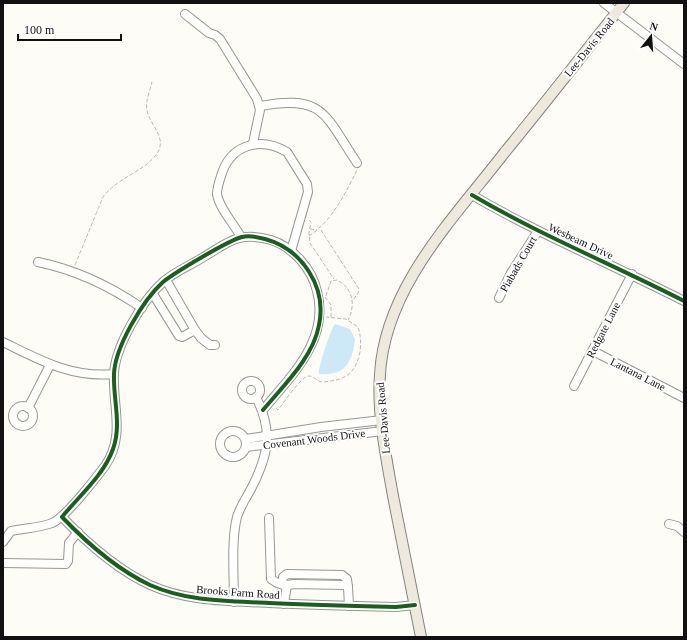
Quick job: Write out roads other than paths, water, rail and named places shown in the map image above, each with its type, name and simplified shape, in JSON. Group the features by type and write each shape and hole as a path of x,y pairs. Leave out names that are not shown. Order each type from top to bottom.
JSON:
{"main road":[{"name":"Lee-Davis Road","path":"421,637 386,458 382,426 380,374 386,335 404,289 419,265 472,195 624,3"}],"street":[{"path":"604,3 684,64"},
{"path":"185,14 209,33 220,39 257,99 260,106 253,143"},
{"path":"260,106 296,102 316,108 326,116 357,163"},
{"path":"241,237 219,201 217,190 226,161 236,152 253,143 281,150 291,157 308,187 291,251"},
{"name":"Wesbeam Drive","path":"472,195 538,231 632,274 684,300"},
{"name":"Piabads Court","path":"499,298 510,273 538,231"},
{"path":"3,542 10,531 52,523 62,517 105,465 113,448 118,416 114,374 122,345 142,308 153,294 166,280 241,237 250,236 282,245 291,251 305,266 323,298 317,335 310,351 263,410"},
{"path":"38,262 72,271 109,286 142,308"},
{"name":"Redgate Lane","path":"574,386 632,274"},
{"path":"166,280 195,330 205,342 210,345 215,345"},
{"path":"153,294 179,336 182,337 195,330"},
{"path":"3,342 50,365 88,375 114,374"},
{"name":"Lantana Lane","path":"593,351 684,398"},
{"path":"28,408 50,365"},
{"path":"234,602 234,567 237,518 261,466 267,440 263,410 256,397"},
{"path":"337,425 338,436"},
{"name":"Covenant Woods Drive","path":"246,443 337,425 382,426"},
{"name":"Covenant Woods Drive","path":"267,440 338,436 382,426"},
{"name":"Brooks Farm Road","path":"62,517 122,568 151,586 198,599 234,602 349,606 396,607 415,605"},
{"path":"269,518 271,578 284,585 294,584 348,587 349,606"},
{"path":"669,524 677,526 684,532"},
{"path":"3,563 66,564 68,561 69,543 78,532"},
{"path":"284,585 284,604"}],"water":[{"path":"335,324 350,329 355,339 352,354 346,366 341,370 336,373 319,374 325,349"}]}
